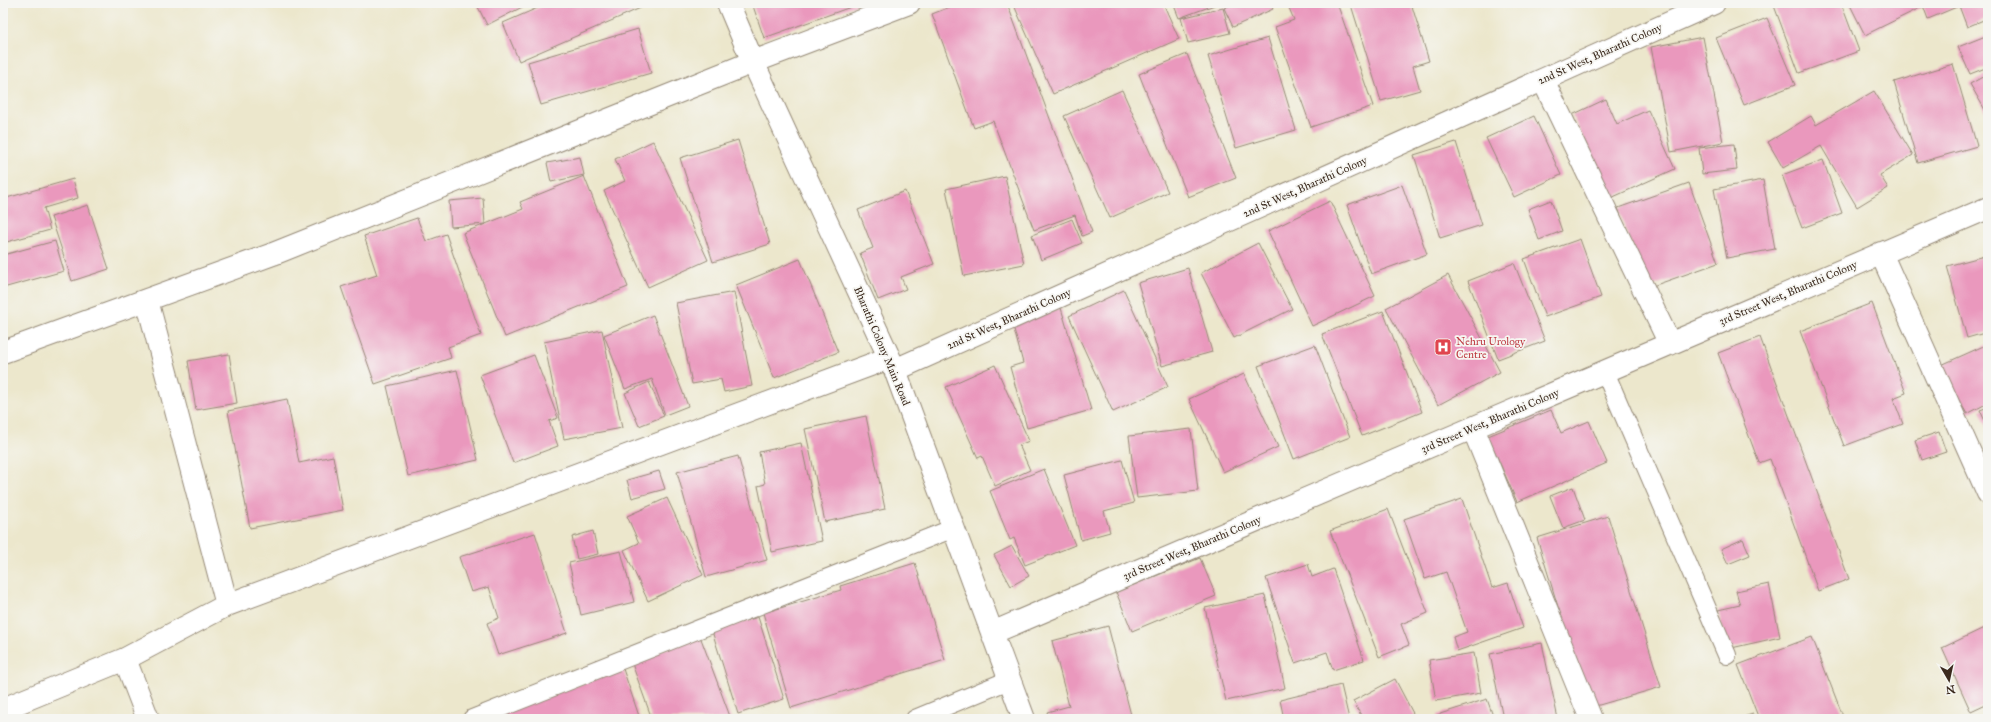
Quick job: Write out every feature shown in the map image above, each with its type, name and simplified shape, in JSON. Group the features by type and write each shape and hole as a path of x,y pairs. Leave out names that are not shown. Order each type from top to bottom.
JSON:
{"street":[{"name":"Bharathi Colony Main Road","path":"728,3 753,62 892,364 1024,719"},
{"path":"3,352 273,254 753,62 909,3"},
{"name":"2nd St West, Bharathi Colony","path":"3,709 125,659 227,605 892,364 1543,80 1714,3"},
{"path":"1543,80 1670,344"},
{"name":"3rd Street West, Bharathi Colony","path":"992,634 1988,208"},
{"path":"1881,254 1988,492"},
{"path":"147,300 227,605"},
{"path":"1473,428 1591,719"},
{"path":"125,659 148,719"}],"lane":[{"path":"1605,372 1727,655"},
{"path":"472,719 954,528"},
{"path":"915,719 1009,680"}],"building":[{"path":"476,3 530,3 487,25"},
{"path":"549,3 652,3 519,61 503,23"},
{"path":"752,3 862,3 764,38"},
{"path":"960,3 1007,3 1092,232 1082,236 1075,215 1034,230 993,121 974,128 932,14"},
{"path":"1013,3 1163,3 1179,39 1053,94"},
{"path":"1173,3 1220,3 1179,18"},
{"path":"1235,3 1270,3 1273,9 1233,27 1224,8"},
{"path":"1287,3 1337,3 1373,106 1311,127 1275,27 1294,20"},
{"path":"1356,3 1411,3 1429,61 1413,66 1420,90 1381,101 1351,5"},
{"path":"1773,3 1841,3 1859,51 1799,73"},
{"path":"1849,3 1920,3 1922,7 1865,35"},
{"path":"1922,3 1988,3 1988,18 1967,27 1959,6 1928,19"},
{"path":"1223,8 1230,33 1188,43 1181,18"},
{"path":"1767,18 1795,85 1744,105 1716,38"},
{"path":"638,29 651,73 541,105 528,62"},
{"path":"1988,35 1988,67 1970,74 1958,47"},
{"path":"1703,37 1723,142 1671,152 1651,47"},
{"path":"1268,38 1296,130 1236,148 1208,56"},
{"path":"1187,54 1236,178 1188,197 1139,74"},
{"path":"1953,64 1977,146 1918,163 1894,82"},
{"path":"1988,74 1988,115 1970,84"},
{"path":"1122,90 1168,192 1110,218 1064,116"},
{"path":"1874,91 1913,155 1880,175 1888,188 1857,207 1821,146 1783,168 1768,142 1811,116 1816,125"},
{"path":"1606,99 1617,124 1648,110 1675,169 1611,198 1572,115"},
{"path":"1534,116 1561,175 1514,197 1486,138"},
{"path":"738,140 770,244 713,262 680,158"},
{"path":"653,141 708,260 648,287 604,191 625,181 615,159"},
{"path":"1456,142 1482,225 1440,238 1414,155"},
{"path":"1734,144 1737,170 1702,174 1699,148"},
{"path":"580,157 584,175 551,182 547,163"},
{"path":"1823,160 1842,213 1802,228 1782,175"},
{"path":"584,176 628,287 505,337 463,233 523,209 520,202"},
{"path":"1005,176 1024,264 964,276 946,189"},
{"path":"73,179 78,198 44,208 50,230 3,243 3,199"},
{"path":"1763,180 1775,249 1727,258 1714,189"},
{"path":"1689,183 1718,263 1647,288 1618,208"},
{"path":"1402,185 1427,254 1371,274 1347,205"},
{"path":"905,191 934,264 901,277 906,289 878,300 860,253 873,248 858,210"},
{"path":"483,198 485,224 451,227 449,201"},
{"path":"1551,200 1562,231 1539,240 1528,209"},
{"path":"1330,201 1375,296 1312,326 1268,231"},
{"path":"88,205 109,269 72,281 51,217"},
{"path":"417,218 426,241 446,234 481,335 448,347 451,358 375,384 341,287 377,275 364,236"},
{"path":"1072,219 1082,243 1041,260 1032,235"},
{"path":"1580,239 1601,297 1545,317 1524,259"},
{"path":"55,241 64,271 3,288 3,255"},
{"path":"1258,243 1292,309 1234,338 1201,273"},
{"path":"1988,255 1988,332 1967,338 1947,266"},
{"path":"800,259 838,352 774,378 736,285"},
{"path":"1514,263 1545,341 1498,359 1468,281"},
{"path":"1188,268 1212,352 1162,366 1138,283"},
{"path":"1448,275 1500,372 1438,405 1386,308"},
{"path":"1124,290 1168,387 1113,412 1069,316"},
{"path":"734,292 752,386 724,392 721,379 692,384 676,303"},
{"path":"1872,303 1906,393 1893,398 1903,424 1844,446 1800,331"},
{"path":"1061,308 1091,410 1027,428 1010,367 1023,363 1012,322"},
{"path":"1383,311 1422,412 1362,436 1322,334"},
{"path":"653,315 688,406 665,415 652,379 625,389 604,335"},
{"path":"602,330 622,428 564,439 544,342"},
{"path":"1760,337 1849,579 1818,591 1770,459 1759,463 1718,353"},
{"path":"1988,344 1988,403 1967,414 1939,366"},
{"path":"1315,345 1350,437 1294,459 1258,366"},
{"path":"229,354 237,403 196,410 188,361"},
{"path":"534,355 558,418 549,421 558,446 513,463 480,375"},
{"path":"995,365 1029,441 1019,445 1030,470 995,486 982,456 978,458 946,387"},
{"path":"457,370 478,460 408,476 387,386"},
{"path":"1244,374 1278,447 1223,472 1189,399"},
{"path":"649,382 664,416 639,426 625,393"},
{"path":"287,399 299,463 333,456 343,510 250,528 228,411"},
{"path":"1988,407 1988,428 1980,410"},
{"path":"1551,410 1561,433 1589,421 1607,463 1517,502 1488,436"},
{"path":"866,416 885,509 825,522 805,429"},
{"path":"1191,429 1198,491 1137,498 1129,436"},
{"path":"1939,432 1946,452 1922,460 1915,440"},
{"path":"801,443 822,541 772,552 758,486 765,484 759,452"},
{"path":"738,456 767,560 706,577 677,472"},
{"path":"1122,460 1134,503 1104,511 1110,532 1081,540 1064,475"},
{"path":"1044,469 1075,545 1025,565 1014,538 1010,540 990,491"},
{"path":"659,471 665,489 632,498 627,480"},
{"path":"1573,487 1585,520 1563,528 1550,496"},
{"path":"667,498 703,575 648,601 624,550 639,543 627,516"},
{"path":"1462,499 1492,588 1508,583 1523,628 1457,651 1453,637 1467,632 1446,572 1425,579 1404,519"},
{"path":"1388,509 1428,613 1401,624 1409,645 1379,657 1330,531"},
{"path":"1608,516 1661,687 1589,708 1537,538"},
{"path":"593,531 598,554 577,559 572,537"},
{"path":"535,533 567,633 498,655 487,623 499,618 489,587 471,592 459,557"},
{"path":"1743,539 1750,555 1728,564 1721,549"},
{"path":"1012,546 1029,576 1011,586 994,555"},
{"path":"621,551 634,602 581,615 569,563"},
{"path":"1200,558 1216,596 1132,631 1116,592"},
{"path":"915,563 945,660 791,708 763,613 841,590 840,586"},
{"path":"1308,564 1312,577 1333,569 1364,660 1333,670 1327,652 1295,663 1266,578"},
{"path":"1769,584 1780,637 1727,649 1718,610 1740,605 1736,591"},
{"path":"1265,595 1285,688 1226,701 1205,608"},
{"path":"758,617 784,699 738,714 712,631"},
{"path":"1108,626 1132,719 1049,719 1047,712 1069,706 1052,641"},
{"path":"1988,626 1988,704 1971,712 1942,648"},
{"path":"700,636 731,719 652,719 631,661"},
{"path":"1812,637 1844,719 1759,719 1738,665"},
{"path":"1542,643 1558,719 1503,719 1490,654"},
{"path":"1474,653 1481,693 1436,701 1429,660"},
{"path":"623,669 640,719 487,719 552,694"},
{"path":"1395,679 1416,719 1363,719 1353,701"},
{"path":"1341,685 1349,719 1284,719 1280,700"},
{"path":"1487,699 1494,719 1438,719 1437,715"},
{"path":"1753,714 1755,719 1737,719"}],"place":[{"name":"Nehru Urology Centre","path":"1443,347"}]}
